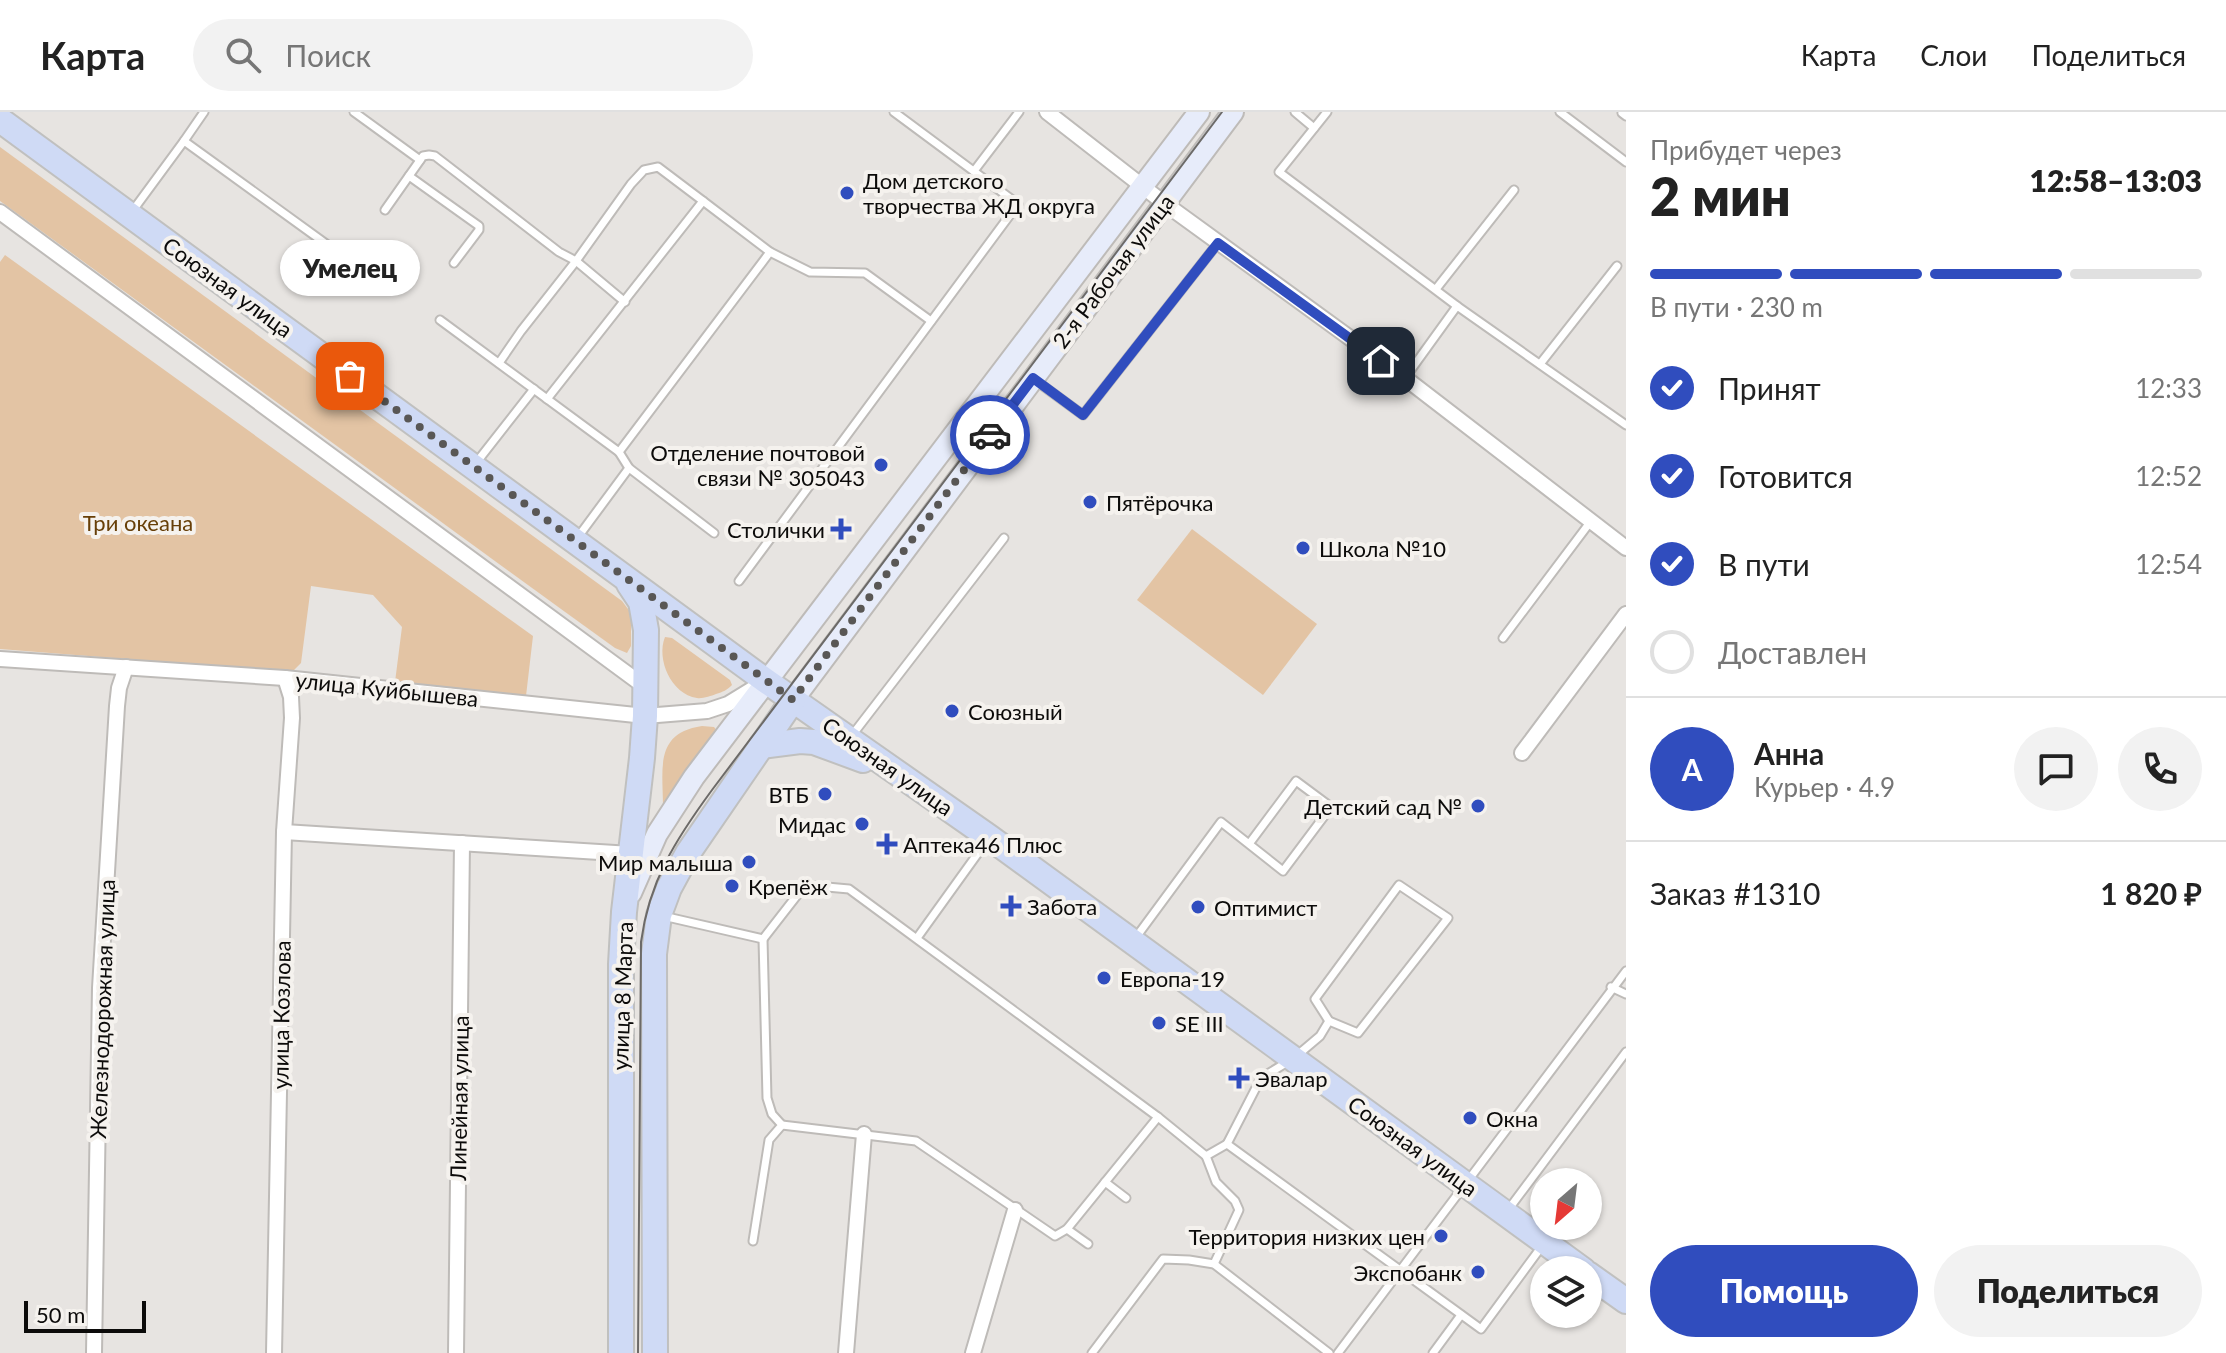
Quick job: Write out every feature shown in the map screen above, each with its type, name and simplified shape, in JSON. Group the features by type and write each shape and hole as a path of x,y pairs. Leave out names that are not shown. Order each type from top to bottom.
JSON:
{"main road":[{"name":"2-я Рабочая улица","path":"766,681 1199,112"},
{"name":"2-я Рабочая улица","path":"793,700 1233,112"},
{"name":"Союзная улица","path":"3,118 130,215 766,681 989,837 1564,1256"},
{"path":"624,912 642,758 646,630 641,602 626,578"},
{"name":"улица 8 Марта","path":"621,1353 621,964 624,912 657,834 694,777 766,681"},
{"name":"улица 8 Марта","path":"655,1353 654,954 659,915 688,853 793,700"},
{"path":"761,746 814,742 870,763 929,795"},
{"path":"1602,1284 1626,1301"}],"street":[{"path":"1047,112 1164,203 1405,378 1626,548"},
{"path":"0,212 644,686"},
{"path":"1522,753 1626,614"},
{"name":"улица Куйбышева","path":"0,659 285,678 645,716 707,711 728,704 766,681"},
{"name":"Железнодорожная улица","path":"94,1353 100,988 117,706 126,667"},
{"name":"улица Козлова","path":"274,1353 284,832 292,718 291,697 285,678"},
{"path":"284,832 631,854"},
{"name":"Линейная улица","path":"456,1353 462,843"},
{"path":"846,1353 864,1134"},
{"path":"973,1353 1015,1210"}],"lane":[{"path":"130,215 204,112"},
{"path":"354,112 420,160"},
{"path":"739,581 1018,204 894,112"},
{"path":"974,171 1019,112"},
{"path":"1295,112 1314,128"},
{"path":"1327,112 1279,172 1457,306 1626,425"},
{"path":"1560,112 1626,162"},
{"path":"184,141 329,246"},
{"path":"385,210 423,156 435,156 559,252 576,261 625,302"},
{"path":"499,363 631,184 644,170 658,167 770,252 810,272 865,273 931,321"},
{"path":"409,176 479,226 454,263"},
{"path":"1436,289 1514,190"},
{"path":"547,399 703,201"},
{"path":"1033,378 1083,415 1218,243"},
{"path":"619,452 770,252"},
{"path":"1540,364 1617,266"},
{"path":"1405,378 1457,306"},
{"path":"440,320 619,452 629,468 714,533"},
{"path":"473,466 534,389"},
{"path":"575,541 629,468"},
{"path":"1503,638 1591,521"},
{"path":"849,739 1004,538"},
{"path":"1132,941 1221,822 1283,871 1331,807 1296,781 1249,844"},
{"path":"917,938 989,837"},
{"path":"1158,1117 1067,1229 1055,1236 916,1141 782,1125 772,1114 767,1098 763,939 805,885 849,889 917,938 1158,1117 1206,1156 1216,1182 1235,1201 1239,1210 1214,1264"},
{"path":"1399,885 1448,918 1358,1033 1329,1021 1315,999 1399,885"},
{"path":"659,915 763,939"},
{"path":"1338,1353 1626,971"},
{"path":"1464,1184 1611,986 1626,994"},
{"path":"1206,1156 1227,1144 1261,1078 1294,1058 1320,1036 1329,1021"},
{"path":"1505,1213 1626,1052"},
{"path":"753,1241 769,1140 782,1125"},
{"path":"1227,1144 1481,1329 1545,1242"},
{"path":"1105,1182 1126,1198"},
{"path":"1067,1229 1088,1244"},
{"path":"1092,1353 1163,1259 1214,1264 1329,1353"},
{"path":"1433,1353 1461,1315"}],"green space":[{"path":"0,147 622,601 631,613 631,646 627,653 615,648 0,201"},
{"name":"Три океана","path":"5,255 533,636 526,696 395,682 402,627 373,595 311,586 301,663 292,672 0,649 0,262"},
{"path":"1192,529 1317,624 1263,695 1137,600"},
{"path":"665,637 672,638 730,680 732,685 723,692 701,698 680,690 664,665"},
{"path":"702,726 714,727 718,732 663,807 664,755 676,736"}],"tram line":[{"path":"638,1353 641,942 657,880 687,826 712,790 1222,112"}],"way so far":[{"path":"350,376 793,700 990,435"}],"place":[{"name":"Дом детского творчества ЖД округа","path":"847,193"},
{"name":"Умелец","path":"350,376"},
{"name":"Отделение почтовой связи № 305043","path":"881,465"},
{"name":"Пятёрочка","path":"1090,502"},
{"name":"Столички","path":"841,529"},
{"name":"Школа №10","path":"1303,548"},
{"name":"Союзный","path":"952,711"},
{"name":"ВТБ","path":"825,794"},
{"name":"Детский сад №","path":"1478,806"},
{"name":"Мидас","path":"862,824"},
{"name":"Аптека46 Плюс","path":"887,844"},
{"name":"Мир малыша","path":"749,862"},
{"name":"Крепёж","path":"732,886"},
{"name":"Забота","path":"1011,906"},
{"name":"Оптимист","path":"1198,907"},
{"name":"Европа-19","path":"1104,978"},
{"name":"SE III","path":"1159,1023"},
{"name":"Эвалар","path":"1239,1078"},
{"name":"Окна","path":"1470,1118"},
{"name":"Территория низких цен","path":"1441,1236"},
{"name":"Экспобанк","path":"1478,1272"}],"route":[{"path":"990,435 1033,378 1083,415 1218,243 1381,361"}]}
